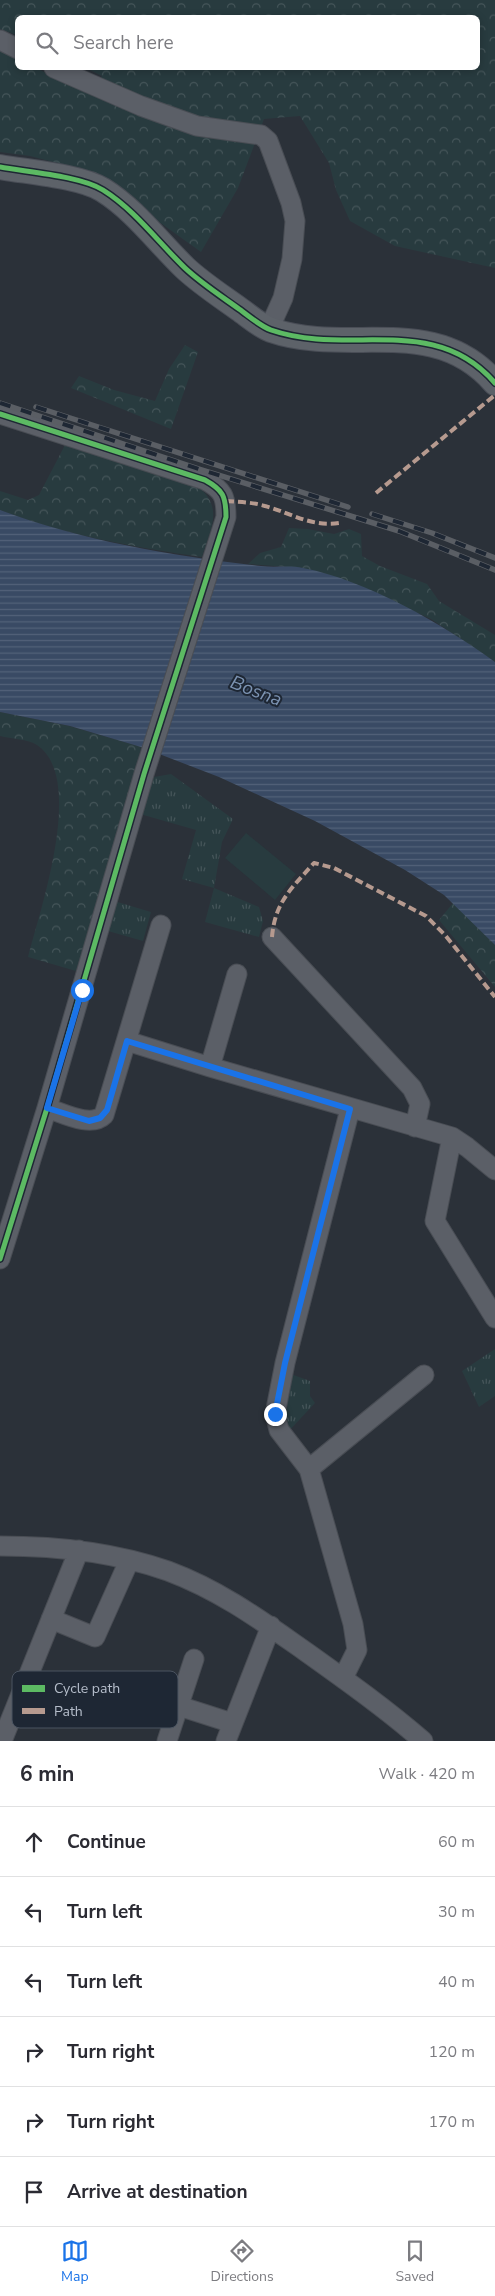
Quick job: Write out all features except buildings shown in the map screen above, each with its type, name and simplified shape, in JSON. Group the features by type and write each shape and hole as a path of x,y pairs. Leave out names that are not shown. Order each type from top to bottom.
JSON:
{"main road":[{"path":"0,167 78,181 103,189 133,213 186,269 269,329 297,337 328,341 408,339 438,344 475,363 495,383"}],"street":[{"path":"0,40 15,48"},
{"path":"59,70 141,106 197,126 261,134 268,141 291,203 295,222 292,259 283,298 269,329"},
{"path":"0,414 205,480 219,488 226,502 226,517 222,533 144,774 47,1108 5,1226 0,1259"},
{"path":"47,1108 89,1121 100,1118 107,1110 161,925"},
{"path":"272,937 412,1088 420,1104 415,1127"},
{"path":"210,1067 237,974"},
{"path":"127,1041 452,1138 467,1147 495,1170"},
{"path":"343,1678 356,1656 357,1644 308,1469 279,1430 276,1408 350,1109"},
{"path":"452,1138 435,1221 495,1318"},
{"path":"308,1469 424,1375"},
{"path":"0,1546 46,1546 78,1550 168,1571 208,1588 245,1608 343,1678 423,1741"},
{"path":"30,1671 78,1550"},
{"path":"51,1620 95,1637 129,1561"},
{"path":"226,1741 270,1626"},
{"path":"178,1709 194,1659"},
{"path":"179,1706 232,1723"},
{"path":"2,1741 12,1716"},
{"path":"167,1741 171,1728"}],"green space":[{"path":"0,0 495,0 495,268 395,246 350,221 336,190 329,163 300,116 264,119 238,188 201,252 88,171 30,156 0,152 0,49 15,57 15,70 40,70 87,93 102,76 90,70 480,70 480,15 15,15 15,34 0,29"},
{"path":"185,345 198,352 171,429 71,388 79,376 114,390 155,401 169,369"},
{"path":"65,445 195,484 210,501 213,509 212,527 202,557 150,549 74,533 0,510 0,491 28,500 39,495"},
{"path":"289,528 308,529 334,534 349,529 361,534 362,556 380,566 427,584 439,601 495,635 495,662 431,619 354,584 302,568 248,564 260,553 281,547"},
{"path":"0,712 69,726 141,747 134,780 76,971 28,957 49,878 55,846 59,814 58,785 51,762 37,745 24,740 0,736"},
{"path":"171,774 233,819 222,842 214,888 182,879 196,830 140,814 154,777"},
{"path":"246,833 296,874 275,900 225,858"},
{"path":"214,888 259,907 263,921 259,937 205,922"},
{"path":"114,901 151,912 143,941 108,931"},
{"path":"453,903 495,945 495,987 439,920"},
{"path":"495,1349 495,1396 479,1407 462,1371"},
{"path":"288,1373 310,1381 310,1396 315,1403 286,1434 281,1418"}],"water":[{"name":"Bosna","path":"0,510 63,530 129,546 266,567 298,567 327,574 352,582 403,605 452,633 495,662 495,945 444,895 405,870 315,821 219,777 141,747 70,726 0,712"}],"railway":[{"path":"0,403 199,469 399,531 495,570"},
{"path":"36,407 348,507"},
{"path":"372,514 432,533 495,558"}],"marked path":[{"path":"376,493 495,395"},
{"path":"226,501 260,505 319,523 339,523"},
{"path":"272,937 281,905 314,863 334,868 426,916 445,935 495,997"}],"cycle path":[{"path":"0,167 68,178 103,190 126,207 191,274 255,321 271,330 301,337 330,340 418,342 445,349 471,361 495,383"},
{"path":"0,414 205,480 216,487 222,494 226,517 144,774 47,1108 0,1259"}],"route":[{"path":"82,990 47,1108 89,1121 94,1121 104,1115 127,1041 350,1109 285,1363 275,1414"}]}
